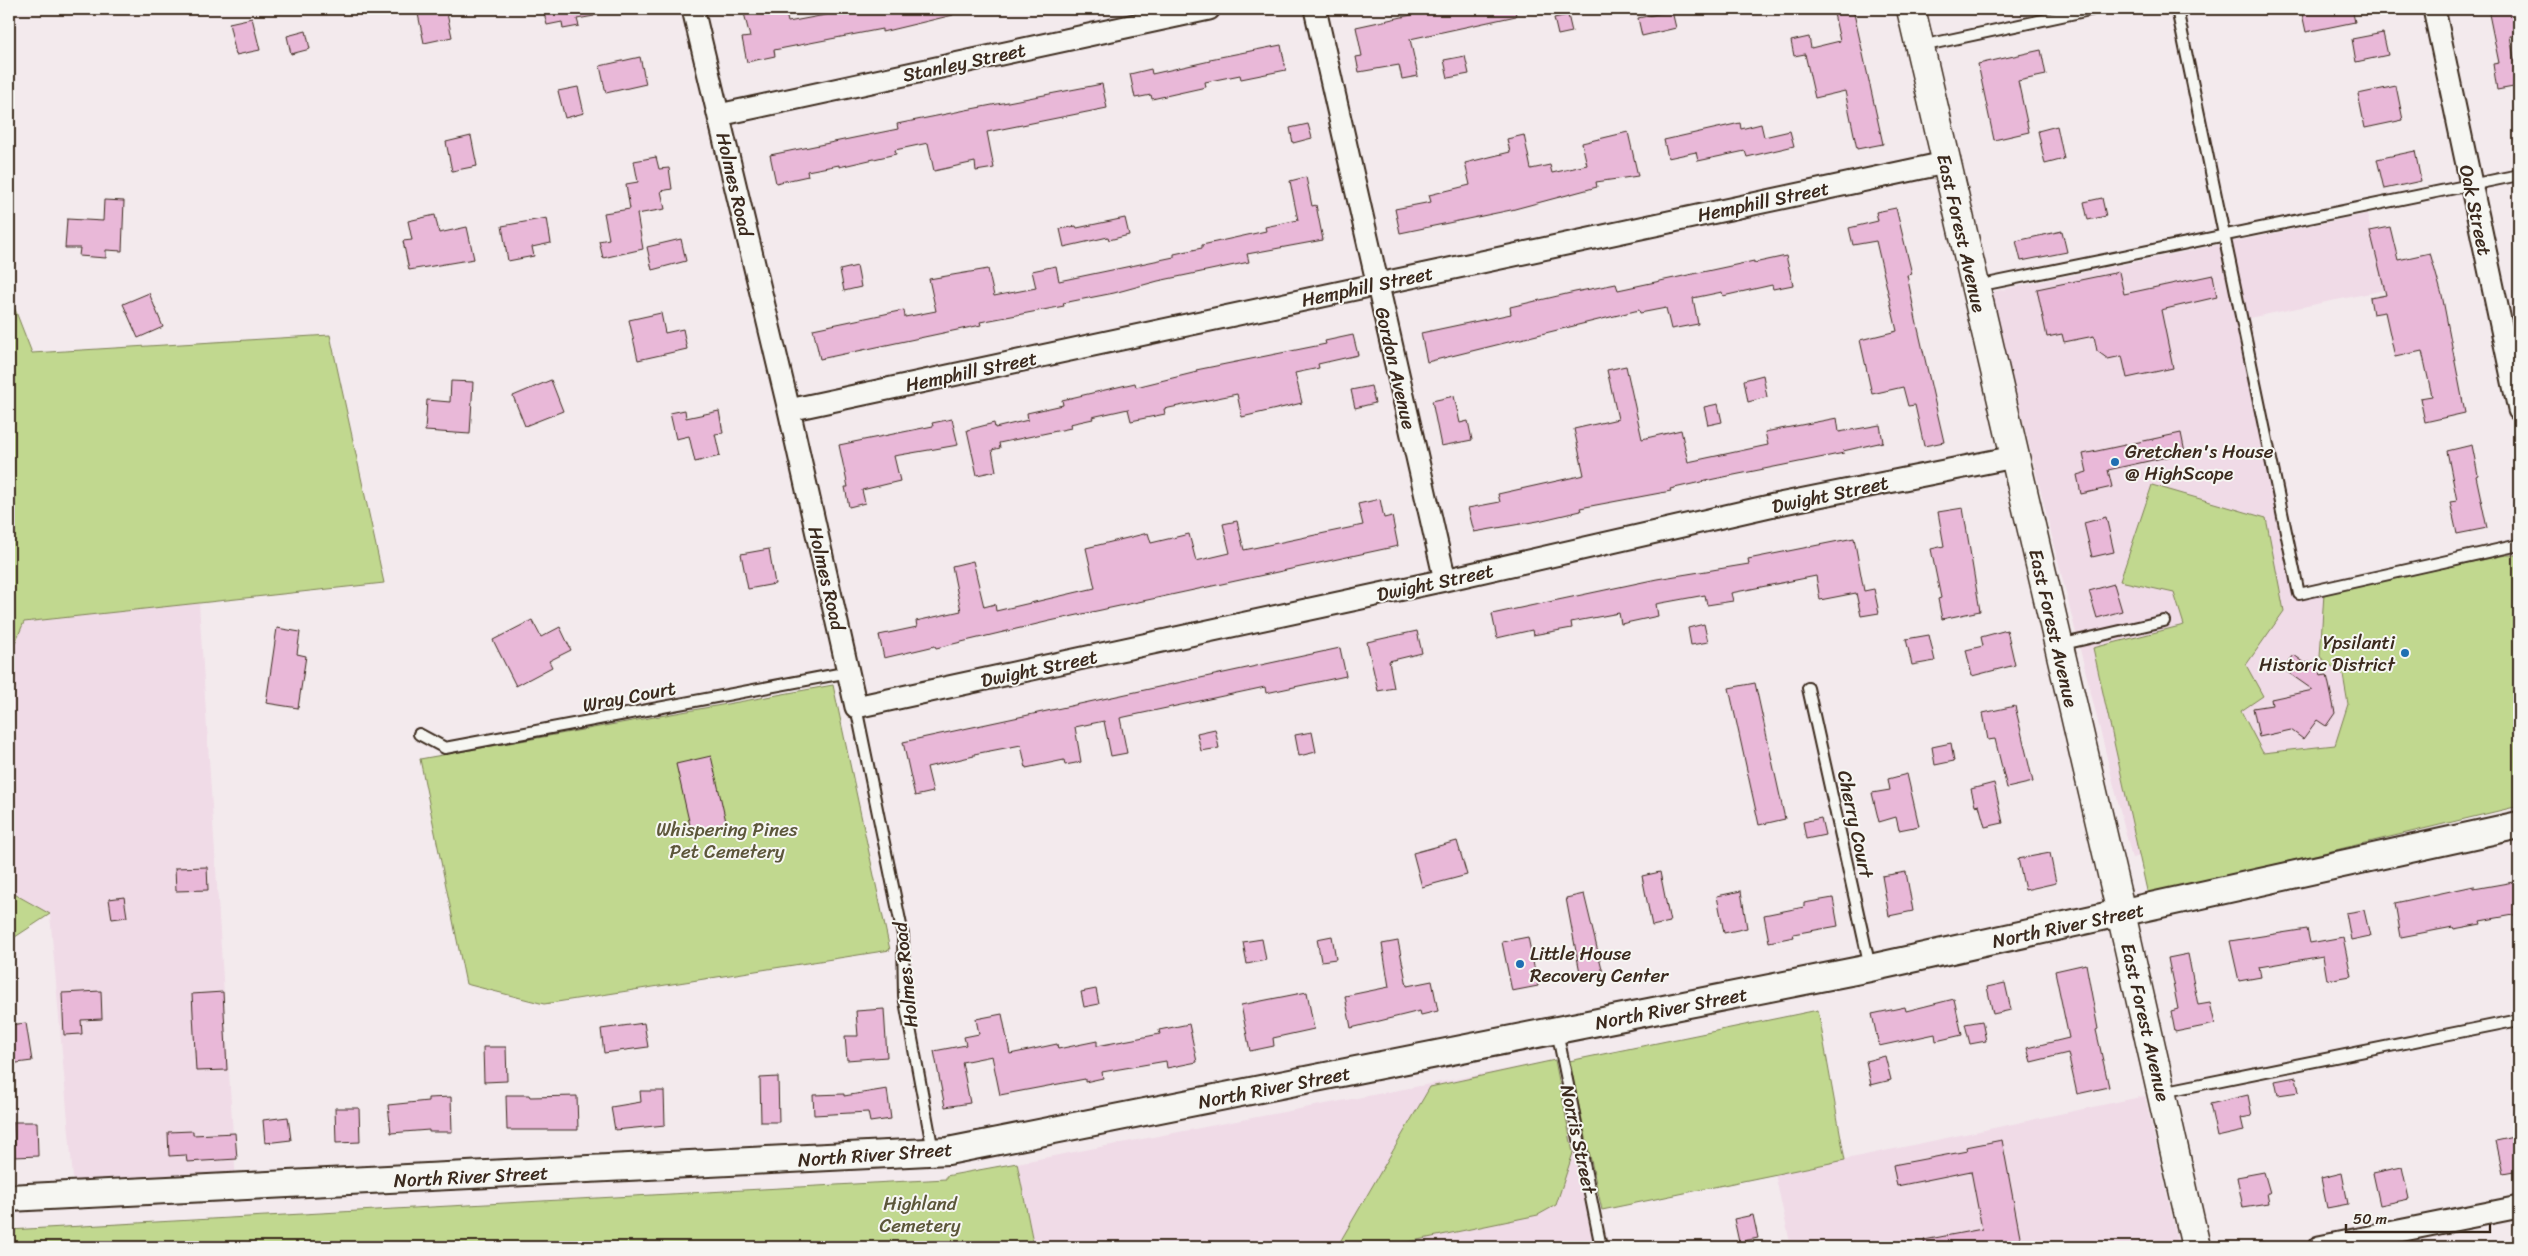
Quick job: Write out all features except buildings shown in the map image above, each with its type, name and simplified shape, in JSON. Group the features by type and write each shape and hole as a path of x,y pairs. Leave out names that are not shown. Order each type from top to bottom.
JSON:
{"main road":[{"name":"East Forest Avenue","path":"1911,9 1945,163 2121,913 2196,1247"}],"street":[{"name":"Holmes Road","path":"693,9 789,410 856,707"},
{"name":"Stanley Street","path":"719,115 1209,9"},
{"name":"Gordon Avenue","path":"1315,9 1445,580"},
{"name":"Oak Street","path":"2434,9 2519,410"},
{"name":"Hemphill Street","path":"789,410 1376,283 1945,163"},
{"name":"Dwight Street","path":"856,707 1445,580 1774,506 2014,457"},
{"name":"North River Street","path":"9,1198 948,1152 1870,968 2519,825"},
{"path":"2319,1247 2519,1207"}],"lane":[{"path":"1920,47 2094,9"},
{"path":"2176,9 2299,594 2519,546"},
{"path":"1975,286 2519,175"},
{"path":"2058,646 2164,621"},
{"name":"Wray Court","path":"419,734 445,748 849,672"},
{"name":"Cherry Court","path":"1808,688 1870,968"},
{"name":"Holmes Road","path":"856,707 902,934 904,996 933,1152"},
{"path":"2161,1092 2519,1020"},
{"name":"Norris Street","path":"1557,1030 1602,1247"}],"shaded area":[{"path":"2367,214 2385,290 2249,318 2305,592 2519,545 2519,780 2132,858 1991,292"},
{"path":"199,603 236,1182 74,1190 50,914 9,891 9,657 24,622"},
{"path":"1555,1060 1594,1247 1034,1247 1017,1163"},
{"path":"2145,1096 2179,1247 1791,1247 1775,1174"}],"green space":[{"path":"9,294 32,353 330,335 384,583 24,622 9,657"},
{"path":"2152,485 2266,518 2284,611 2246,665 2263,696 2241,711 2263,753 2335,745 2348,704 2343,675 2320,657 2324,593 2506,555 2519,555 2519,806 2148,895 2093,648 2184,625 2174,593 2120,581"},
{"name":"Whispering Pines Pet Cemetery","path":"833,685 890,950 544,1004 466,984 420,759"},
{"path":"9,891 50,914 9,941"},
{"path":"1818,1010 1845,1160 1602,1210 1569,1061"},
{"path":"1555,1060 1573,1153 1556,1205 1538,1215 1384,1247 1337,1247 1430,1087"},
{"name":"Highland Cemetery","path":"1017,1163 1034,1247 9,1247 9,1230 946,1179 946,1176"}],"place":[{"name":"Gretchen's House @ HighScope","path":"2115,462"},
{"name":"Ypsilanti Historic District","path":"2405,653"},
{"name":"Little House Recovery Center","path":"1520,964"}]}
